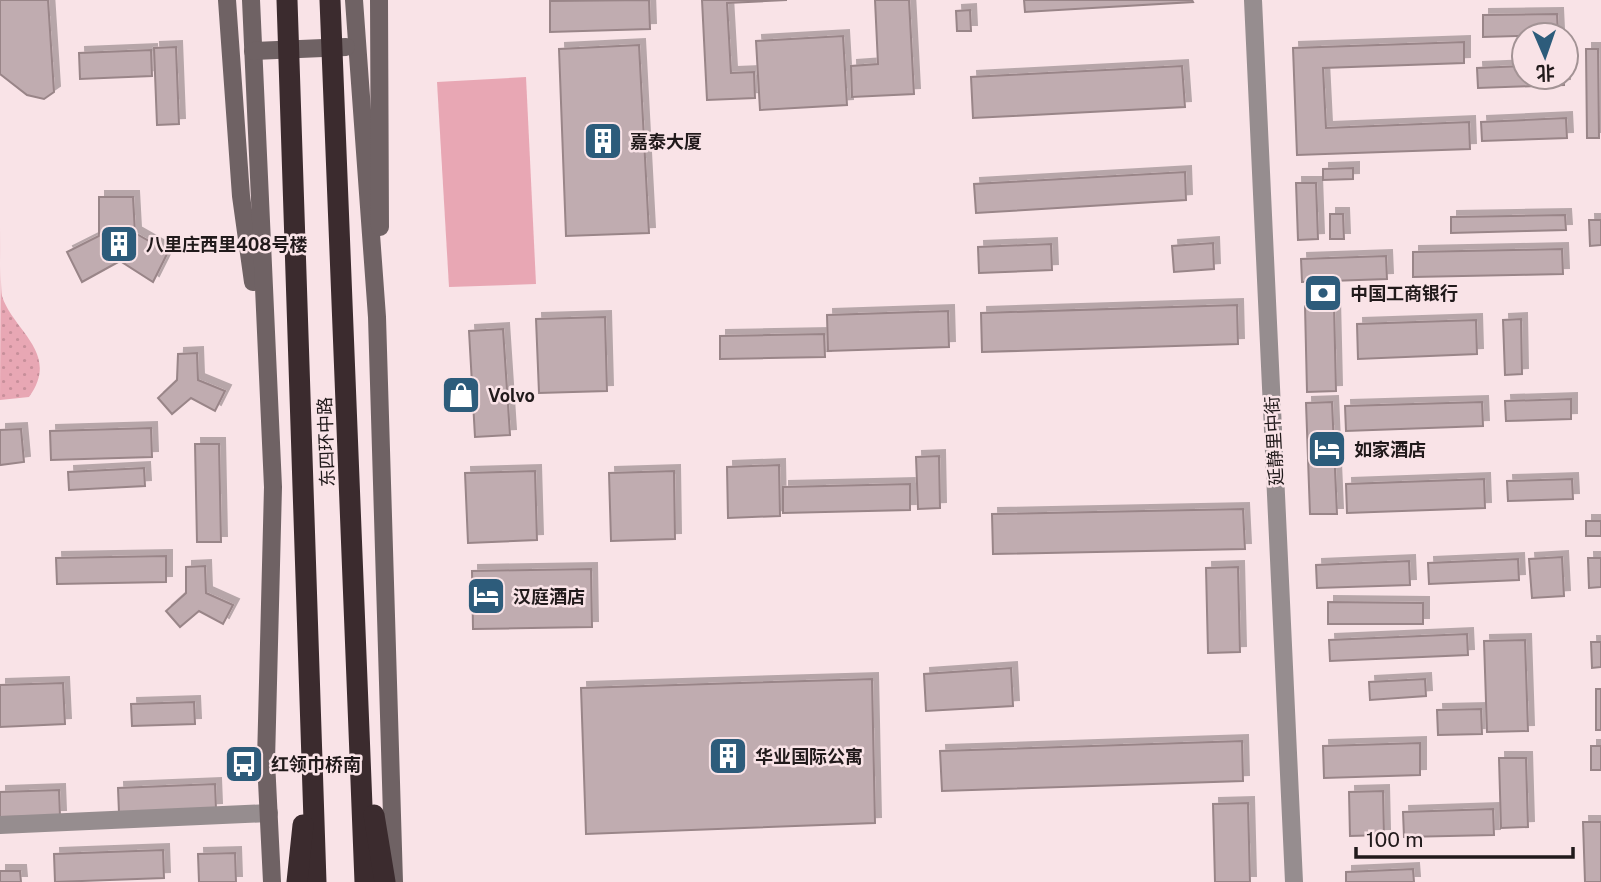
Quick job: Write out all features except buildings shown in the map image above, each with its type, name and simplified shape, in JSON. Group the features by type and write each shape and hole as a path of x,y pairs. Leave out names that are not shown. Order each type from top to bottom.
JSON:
{"highway":[{"name":"东四环中路","path":"287,0 316,882"},
{"name":"东四环中路","path":"330,0 365,882"},
{"path":"361,738 385,882"},
{"path":"297,882 311,743"}],"street":[{"path":"227,0 241,196 268,391"},
{"path":"251,0 273,487 266,761 272,882"},
{"path":"354,0 377,317 394,882"},
{"path":"377,317 381,243 379,0"},
{"name":"延静里中街","path":"1253,0 1294,882"},
{"path":"253,51 356,47"},
{"path":"0,825 269,813"}],"shaded area":[{"path":"526,77 536,284 449,287 437,82"},
{"path":"1,262 2,296 32,343 40,368 29,397 0,400"}],"place":[{"name":"嘉泰大厦","path":"603,141"},
{"name":"八里庄西里408号楼","path":"119,244"},
{"name":"中国工商银行","path":"1323,293"},
{"name":"Volvo","path":"461,395"},
{"name":"如家酒店","path":"1327,449"},
{"name":"汉庭酒店","path":"486,596"},
{"name":"华业国际公寓","path":"728,756"},
{"name":"红领巾桥南","path":"244,764"}]}
